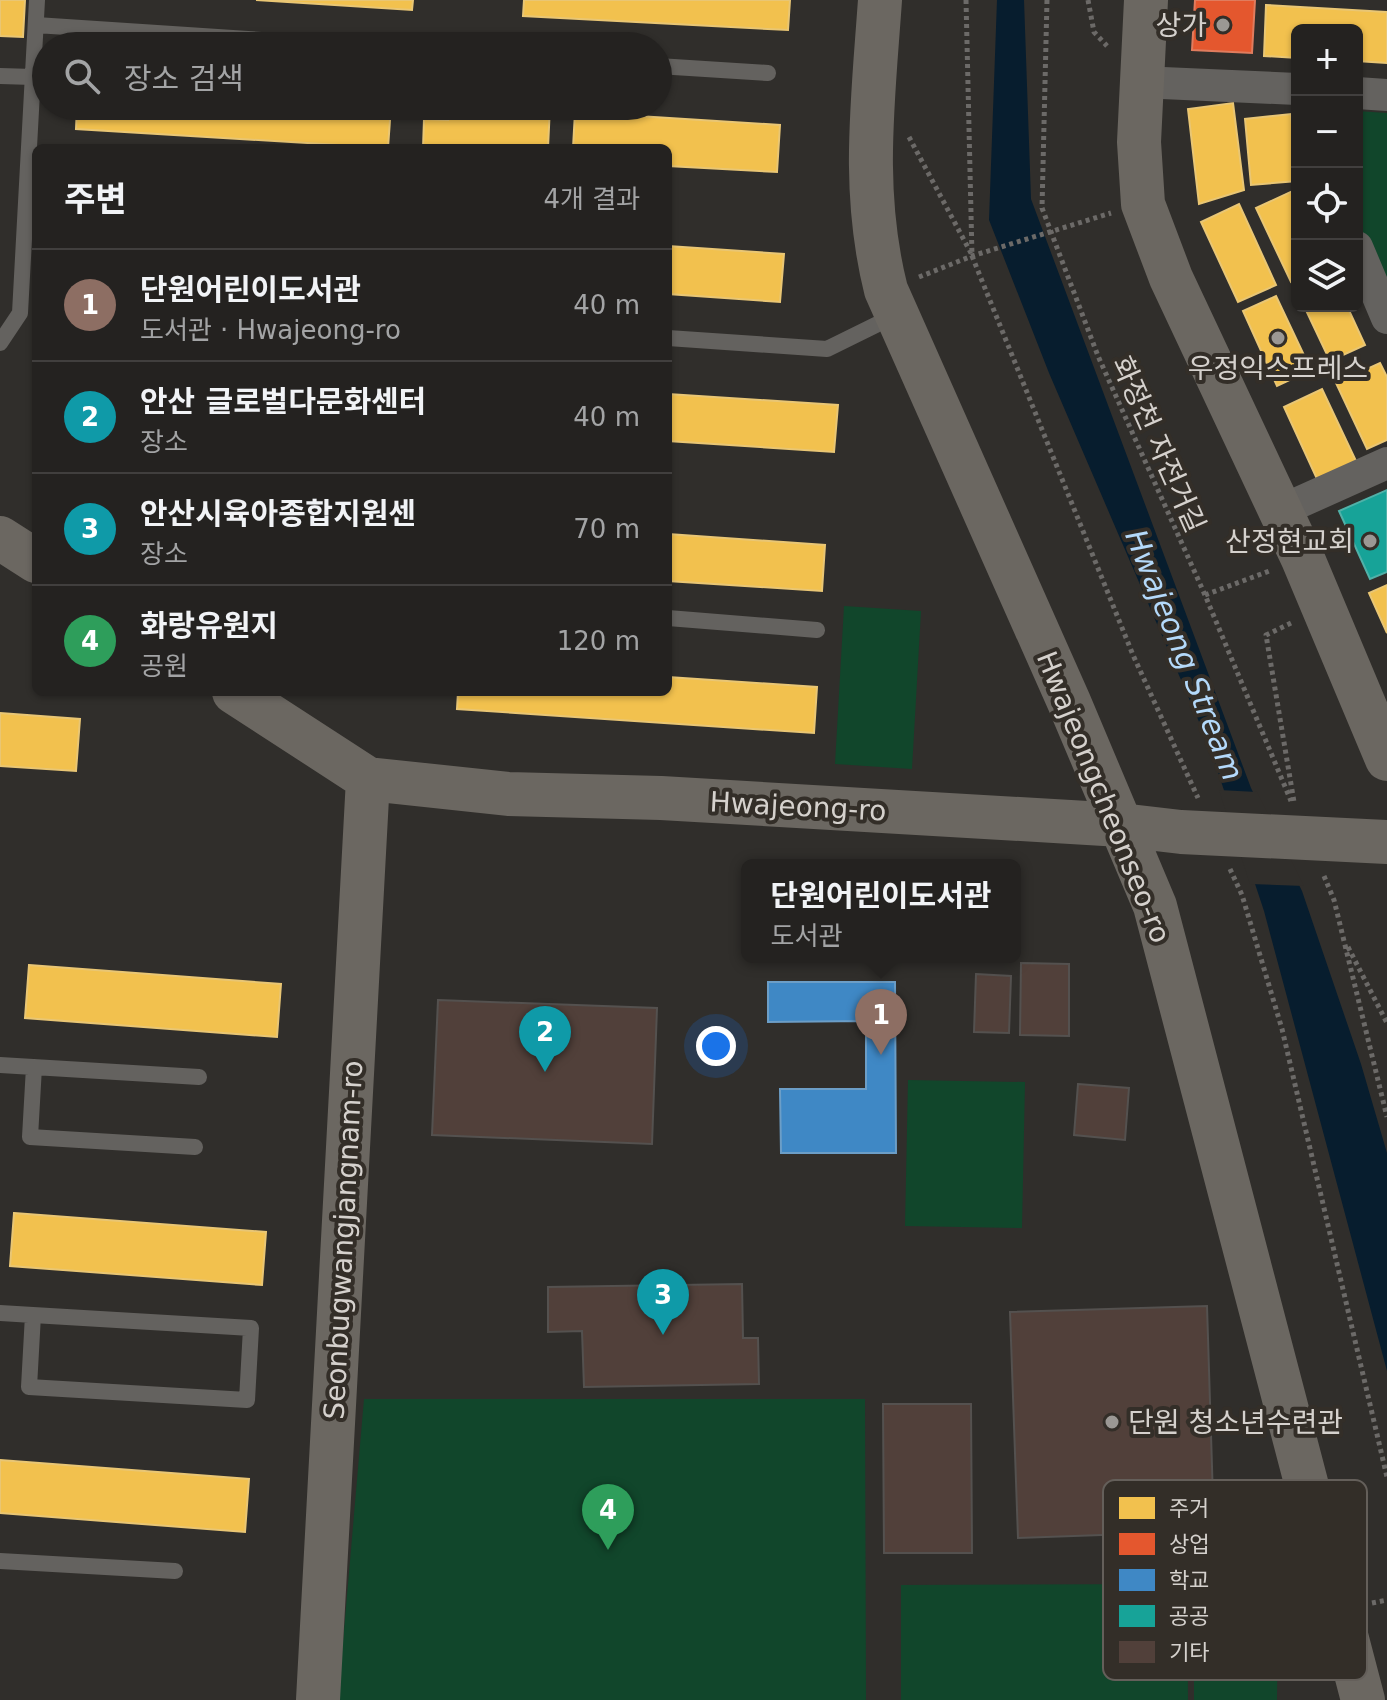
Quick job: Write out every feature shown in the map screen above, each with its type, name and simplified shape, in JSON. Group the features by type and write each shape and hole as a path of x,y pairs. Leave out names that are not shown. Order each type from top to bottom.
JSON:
{"street":[{"name":"Hwajeongcheonseo-ro","path":"880,0 868,188 873,241 892,302 1155,906 1305,1480"},
{"path":"1146,0 1140,82 1139,184 1143,204 1171,278 1303,559 1387,759"},
{"path":"1140,82 1291,89"},
{"path":"1363,93 1387,95"},
{"path":"1363,261 1387,318"},
{"path":"1280,511 1387,463"},
{"path":"0,538 32,558"},
{"name":"Hwajeong-ro","path":"240,696 368,779 508,794 661,798 1121,825 1192,821 1374,841"},
{"name":"Seonbugwangjangnam-ro","path":"318,1700 368,779"},
{"name":"Hwajeongcheonseo-ro","path":"1358,1680 1363,1700"}],"lane":[{"path":"36,32 37,0"},
{"path":"36,25 142,32"},
{"path":"672,67 768,73"},
{"path":"0,76 32,77"},
{"path":"0,343 20,313 28,293 32,120"},
{"path":"672,338 827,349 892,302"},
{"path":"672,618 817,630"},
{"path":"0,1065 199,1077"},
{"path":"34,1067 30,1137 195,1147"},
{"path":"0,1313 251,1328 247,1400 29,1387 33,1315"},
{"path":"0,1561 175,1571"}],"path":[{"path":"966,0 972,256"},
{"name":"화정천 자전거길","path":"1047,0 1042,208 1098,356 1205,595 1295,811 1266,635 1324,607"},
{"path":"905,129 972,256 1133,655 1192,821"},
{"path":"892,302 972,256 1143,204"},
{"path":"1205,595 1303,559"},
{"path":"1317,862 1334,900 1387,1117"},
{"path":"1229,867 1242,895 1282,1029 1387,1477"},
{"path":"1344,939 1387,1023"}],"green space":[{"path":"1363,111 1387,113 1387,290 1363,236"},
{"path":"844,606 921,611 912,769 835,764"},
{"path":"908,1080 1025,1082 1022,1228 905,1226"},
{"path":"364,1399 865,1399 866,1700 338,1700"},
{"path":"1103,1584 1103,1680 1188,1680 1188,1700 901,1700 901,1585"},
{"path":"1194,1680 1277,1680 1277,1700 1194,1700"}],"water":[{"name":"Hwajeong Stream","path":"997,0 1024,0 1031,199 1251,788 1302,891 1361,1064 1387,1153 1387,1371 1264,911 1209,745 1049,373 989,220"}],"pier":[{"path":"1219,790 1257,792 1304,886 1250,884"}],"building: 주거":[{"path":"0,0 25,0 23,37 0,36"},
{"path":"256,0 413,0 412,10"},
{"path":"524,0 790,0 788,30 523,16"},
{"path":"1266,5 1387,12 1387,63 1363,61 1363,24 1291,24 1291,58 1264,56"},
{"path":"1233,103 1244,190 1199,204 1188,109"},
{"path":"1291,114 1291,182 1251,185 1245,119"},
{"path":"672,118 780,125 777,172 672,166 672,144 573,144 575,120"},
{"path":"76,120 390,120 388,144 322,144 76,129"},
{"path":"424,120 549,120 548,144 423,144"},
{"path":"1291,192 1291,282 1256,208"},
{"path":"1239,204 1276,285 1238,302 1201,222"},
{"path":"672,246 784,254 780,302 672,294"},
{"path":"1276,296 1311,370 1277,386 1243,311"},
{"path":"1307,312 1350,312 1365,345 1330,361"},
{"path":"1380,363 1387,377 1387,440 1367,449 1336,383"},
{"path":"1322,389 1356,461 1317,479 1284,407"},
{"path":"672,394 838,405 834,452 672,441"},
{"path":"672,534 825,545 822,591 672,581"},
{"path":"1387,585 1387,633 1369,593"},
{"path":"672,677 817,687 814,733 457,709 458,696 672,696"},
{"path":"0,713 80,719 76,771 0,766"},
{"path":"29,965 281,984 277,1037 25,1018"},
{"path":"14,1213 266,1232 262,1285 10,1266"},
{"path":"0,1460 249,1479 245,1532 0,1513"}],"building: 상업":[{"name":"상가","path":"1195,0 1255,0 1252,53 1192,50"}],"building: 학교":[{"path":"768,982 895,982 896,1153 781,1153 780,1089 866,1089 866,1021 768,1022"}],"building: 공공":[{"name":"산정현교회","path":"1387,490 1387,572 1370,579 1339,511"}],"building: 기타":[{"path":"1021,963 1069,964 1069,1036 1020,1035"},
{"path":"976,974 1011,976 1009,1033 974,1032"},
{"path":"438,1000 657,1008 652,1144 432,1135"},
{"path":"1078,1084 1129,1088 1125,1140 1074,1135"},
{"path":"742,1284 743,1338 758,1338 759,1384 584,1387 582,1331 548,1332 548,1287"},
{"name":"단원 청소년수련관","path":"1207,1306 1212,1480 1103,1480 1103,1535 1018,1538 1010,1312"},
{"path":"883,1404 971,1404 972,1553 884,1553"}],"place":[{"name":"상가","path":"1223,25"},
{"name":"우정익스프레스","path":"1278,338"},
{"name":"산정현교회","path":"1370,541"},
{"name":"단원어린이도서관","path":"881,1055"},
{"name":"안산 글로벌다문화센터","path":"545,1072"},
{"name":"안산시육아종합지원센","path":"663,1335"},
{"name":"단원 청소년수련관","path":"1112,1422"},
{"name":"화랑유원지","path":"608,1550"}]}
